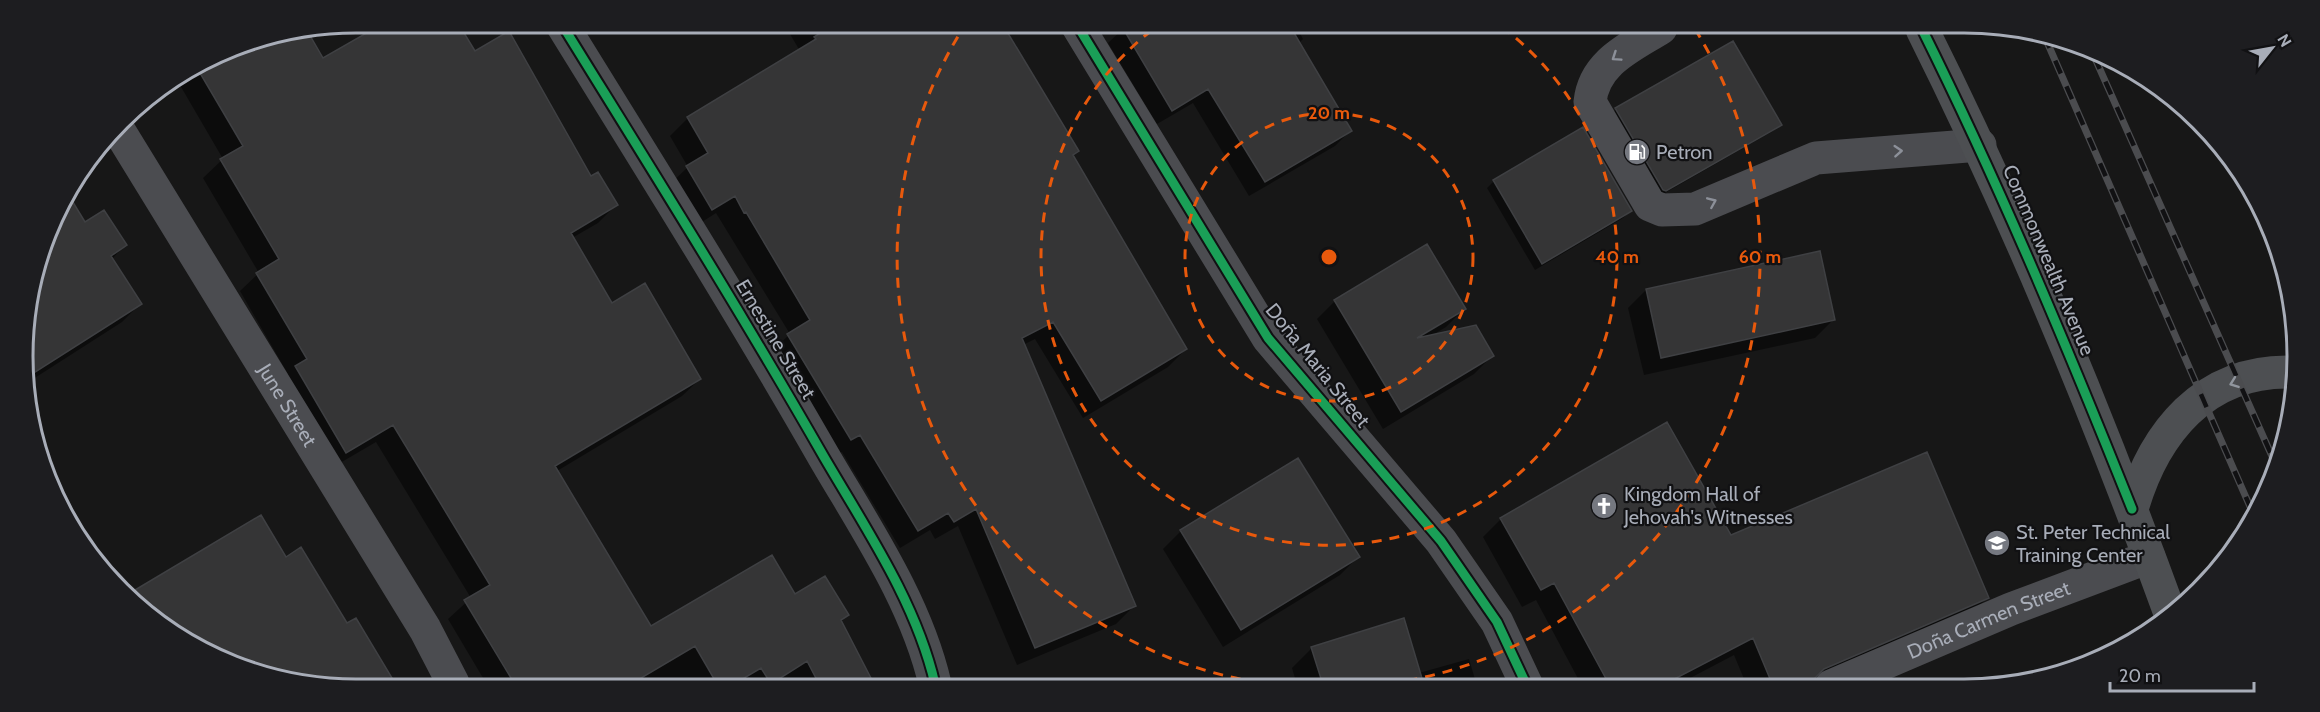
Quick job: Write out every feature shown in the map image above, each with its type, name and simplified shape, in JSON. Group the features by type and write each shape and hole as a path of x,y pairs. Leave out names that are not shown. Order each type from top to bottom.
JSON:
{"main road":[{"name":"Commonwealth Avenue","path":"1924,33 1980,145 2057,319 2168,606"},
{"path":"2132,510 2139,483 2158,444 2189,408 2234,383 2268,373 2286,372"}],"street":[{"name":"Ernestine Street","path":"567,33 767,356 898,585 930,662 934,679"},
{"name":"Doña Maria Street","path":"1082,33 1268,338 1441,541 1497,622 1524,679"},
{"path":"1653,33 1608,61 1591,91 1590,102 1650,205 1655,209 1695,210 1816,158 1980,145"},
{"name":"June Street","path":"121,135 425,629 451,679"},
{"name":"Doña Carmen Street","path":"1847,679 2011,609 2149,557"}],"building":[{"path":"367,33 464,33 475,51 506,33 510,33 591,176 598,172 618,205 571,233 612,303 645,283 701,379 555,466 651,626 772,555 795,594 825,576 849,615 841,620 871,679 816,679 807,661 779,679 768,679 761,668 742,679 714,679 695,646 639,679 512,679 464,600 490,585 393,425 346,453 295,366 307,359 256,273 279,259 220,159 243,146 200,73 252,50 311,36 323,58"},
{"path":"820,33 1008,33 1079,151 1073,155 1187,349 1101,401 1053,322 1022,338 1136,606 1035,648 976,509 954,522 948,513 918,531 860,435 851,440 787,334 810,320 746,212 744,213 735,196 712,210 686,166 708,153 687,117 816,39 814,37"},
{"path":"1126,33 1294,33 1352,131 1265,182 1208,89 1172,111"},
{"path":"1733,41 1782,125 1666,191 1663,190 1615,108"},
{"path":"1583,127 1632,211 1542,264 1493,180"},
{"path":"72,201 85,222 104,210 127,245 111,256 142,304 34,373 34,335 39,293 50,252"},
{"path":"1427,244 1466,309 1417,338 1476,325 1494,356 1401,412 1334,300"},
{"path":"1820,251 1835,320 1661,358 1646,289"},
{"path":"1667,422 1731,535 1927,452 1989,598 1824,669 1814,679 1770,679 1753,638 1674,679 1606,679 1554,583 1541,590 1500,518"},
{"path":"1298,458 1360,557 1241,630 1180,530"},
{"path":"261,515 286,557 301,547 347,623 356,618 393,679 314,676 252,662 194,636 159,612 134,590"},
{"path":"1404,618 1422,679 1321,679 1311,647"}],"railway":[{"path":"2048,44 2250,507"},
{"path":"2096,62 2271,455"}],"cycle path":[{"path":"567,33 727,293 873,539 916,624 934,679"},
{"path":"1082,33 1268,338 1441,541 1497,622 1524,679"},
{"path":"1924,33 1979,147 2032,267 2132,509"}],"place":[{"name":"Petron","path":"1637,152"},
{"name":"Kingdom Hall of Jehovah's Witnesses","path":"1604,506"},
{"name":"St. Peter Technical Training Center","path":"1997,543"}]}
